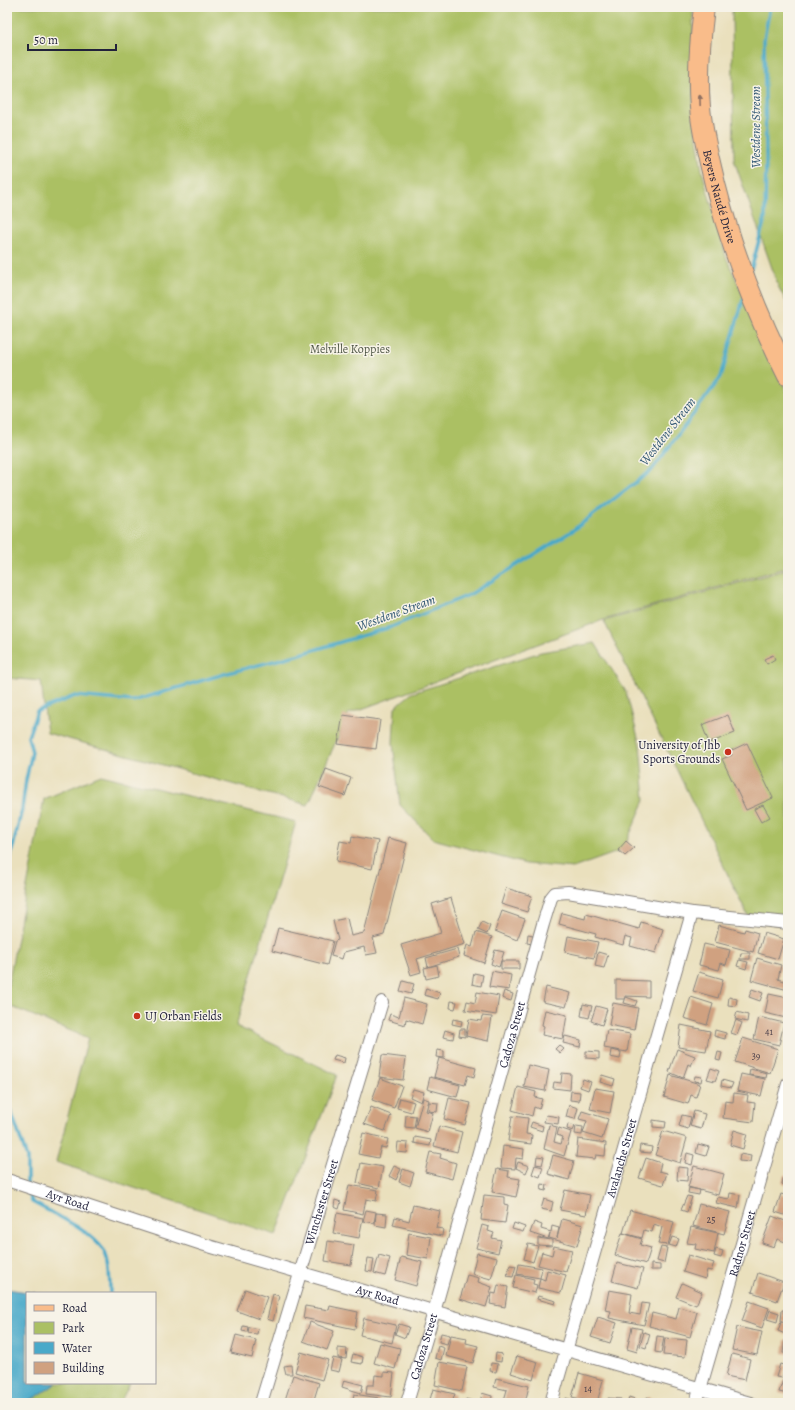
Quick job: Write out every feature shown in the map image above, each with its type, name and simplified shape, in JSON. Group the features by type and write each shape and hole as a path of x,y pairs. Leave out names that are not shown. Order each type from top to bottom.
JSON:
{"main road":[{"name":"Beyers Naudé Drive","path":"704,7 699,73 703,132 708,154 726,226 735,252 752,298 788,376"},
{"name":"Beyers Naudé Drive","path":"716,7 712,81 714,122 720,159 743,250 788,355"}],"street":[{"name":"Cadoza Street","path":"407,1403 551,898 556,893 568,892 692,913 788,923"},
{"name":"Avalanche Street","path":"550,1403 692,913"},
{"name":"Winchester Street","path":"261,1403 382,1002"},
{"name":"Radnor Street","path":"696,1403 788,1084"},
{"name":"Ayr Road","path":"7,1180 184,1238 301,1274 750,1403"}],"green space":[{"name":"Melville Koppies","path":"7,7 693,7 693,111 702,171 726,257 788,395 788,567 603,620 348,714 308,805 47,733 41,681 7,678"},
{"path":"733,7 788,7 788,305 779,288 734,160"},
{"name":"University of Jhb Sports Grounds","path":"788,569 788,925 751,922 604,621"},
{"path":"595,643 626,692 640,745 645,800 623,850 573,868 526,864 433,839 400,805 393,743 395,707 412,693 541,652"},
{"name":"UJ Orban Fields","path":"101,775 296,822 236,1026 337,1075 276,1235 56,1162 88,1038 7,1005 7,990 44,799"},
{"path":"56,1384 130,1384 120,1403 22,1403 36,1397"}],"water":[{"path":"7,1289 28,1292 26,1292 26,1384 56,1384 36,1397 22,1403 7,1403"}],"building":[{"path":"773,655 775,659 767,664 764,659"},
{"path":"343,715 380,720 376,749 338,744"},
{"path":"728,715 735,733 709,743 702,725"},
{"path":"747,743 773,798 746,810 722,759 732,755 730,751"},
{"path":"326,769 351,778 345,796 319,787"},
{"path":"763,805 770,817 761,822 754,809"},
{"path":"352,836 378,841 372,869 336,861 340,841 351,843"},
{"path":"388,838 407,843 384,935 373,938 377,953 366,955 364,947 344,952 342,959 331,956 335,941 338,940 333,921 347,918 351,936 364,933"},
{"path":"626,841 634,848 625,856 618,850"},
{"path":"506,888 532,896 527,912 501,904"},
{"path":"451,898 465,944 417,959 421,972 411,975 401,945 441,933 432,904"},
{"path":"502,911 525,919 517,940 495,931"},
{"path":"562,913 585,919 586,914 639,929 641,922 663,929 656,953 630,946 632,938 625,936 623,945 595,937 596,934 559,924"},
{"path":"482,922 490,926 487,934 478,930"},
{"path":"719,925 744,932 745,929 758,933 753,952 715,942"},
{"path":"278,928 333,941 327,965 272,951"},
{"path":"476,932 492,937 484,963 464,956 467,945 472,947"},
{"path":"764,933 784,939 778,959 758,953"},
{"path":"528,934 533,935 532,944 527,943"},
{"path":"568,936 598,942 594,958 565,952"},
{"path":"704,944 730,950 726,965 721,963 719,970 699,965"},
{"path":"457,949 459,957 428,967 426,958"},
{"path":"495,950 504,952 499,967 491,964"},
{"path":"598,952 608,955 604,968 595,966"},
{"path":"741,953 750,953 750,959 740,959"},
{"path":"757,958 781,965 778,979 788,982 788,990 751,980"},
{"path":"739,960 748,962 746,969 737,966"},
{"path":"501,961 519,961 519,969 501,969"},
{"path":"437,965 439,976 426,979 424,968"},
{"path":"492,971 511,975 509,990 489,987"},
{"path":"699,972 723,979 718,998 693,991"},
{"path":"474,973 483,975 481,986 472,984"},
{"path":"616,980 649,981 649,997 625,996 625,999 616,999"},
{"path":"403,981 414,984 411,994 400,991"},
{"path":"546,987 570,993 566,1007 543,1002"},
{"path":"426,988 440,993 438,999 424,995"},
{"path":"752,989 763,993 760,1001 749,997"},
{"path":"504,991 513,994 511,1001 502,998"},
{"path":"477,992 499,996 496,1015 465,1010 467,1001 475,1003"},
{"path":"769,994 788,998 786,1018 765,1013"},
{"path":"626,997 637,1001 635,1006 624,1003"},
{"path":"691,997 713,1004 707,1025 684,1018"},
{"path":"729,997 737,999 736,1006 728,1005"},
{"path":"404,998 427,1004 422,1024 406,1019 405,1025 388,1020 390,1014 399,1017"},
{"path":"451,1001 457,1002 455,1009 450,1008"},
{"path":"613,1003 638,1008 634,1030 609,1025"},
{"path":"583,1004 592,1006 589,1018 581,1016"},
{"path":"596,1006 607,1009 602,1025 591,1021"},
{"path":"545,1010 567,1015 563,1039 542,1035"},
{"path":"737,1012 748,1015 747,1022 735,1019"},
{"path":"482,1016 492,1017 488,1041 466,1036 469,1019 481,1021"},
{"path":"759,1017 784,1023 779,1045 754,1039"},
{"path":"453,1019 462,1021 461,1026 452,1024"},
{"path":"736,1020 742,1023 737,1035 731,1033"},
{"path":"681,1025 710,1031 706,1051 678,1047"},
{"path":"460,1029 465,1029 465,1037 459,1036"},
{"path":"445,1030 454,1033 453,1039 443,1037"},
{"path":"607,1030 630,1034 627,1052 604,1048"},
{"path":"715,1030 726,1033 725,1039 714,1036"},
{"path":"565,1036 581,1040 580,1047 563,1043"},
{"path":"743,1038 778,1049 770,1073 735,1062"},
{"path":"559,1045 564,1049 560,1053 555,1049"},
{"path":"677,1049 695,1056 691,1066 688,1064 683,1078 669,1072"},
{"path":"437,1050 444,1051 444,1058 436,1057"},
{"path":"611,1050 621,1052 620,1059 610,1057"},
{"path":"586,1051 599,1052 599,1059 586,1058"},
{"path":"718,1052 722,1053 720,1061 716,1060"},
{"path":"335,1055 345,1058 344,1063 333,1060"},
{"path":"382,1055 406,1058 403,1080 379,1077"},
{"path":"439,1058 476,1068 474,1077 468,1075 465,1085 434,1077"},
{"path":"528,1065 549,1070 545,1091 524,1087"},
{"path":"711,1068 719,1071 715,1081 707,1079"},
{"path":"750,1069 767,1073 766,1078 749,1075"},
{"path":"562,1073 571,1074 570,1090 553,1088 554,1082 561,1083"},
{"path":"741,1074 765,1079 761,1096 737,1091"},
{"path":"602,1075 615,1079 613,1086 600,1082"},
{"path":"670,1075 700,1084 696,1097 691,1095 688,1104 664,1097"},
{"path":"695,1076 702,1077 701,1082 694,1081"},
{"path":"430,1077 460,1085 457,1097 427,1089"},
{"path":"380,1078 402,1086 394,1108 372,1100"},
{"path":"583,1079 591,1082 588,1090 580,1087"},
{"path":"722,1080 733,1083 731,1088 721,1086"},
{"path":"518,1087 536,1092 535,1097 542,1099 539,1109 534,1107 532,1116 512,1110"},
{"path":"595,1088 614,1091 610,1113 590,1109"},
{"path":"413,1089 424,1092 421,1102 410,1097"},
{"path":"571,1091 580,1092 579,1101 570,1100"},
{"path":"734,1093 748,1095 747,1102 755,1103 753,1122 723,1118 725,1101 733,1102"},
{"path":"400,1098 414,1102 411,1112 397,1108"},
{"path":"423,1098 429,1100 426,1111 433,1113 428,1132 415,1128"},
{"path":"449,1098 471,1103 465,1125 444,1119"},
{"path":"429,1102 438,1103 437,1112 428,1111"},
{"path":"569,1105 578,1108 575,1119 566,1117"},
{"path":"371,1107 391,1115 385,1131 364,1124"},
{"path":"582,1111 608,1119 602,1139 583,1133 587,1121 579,1119"},
{"path":"694,1111 705,1114 701,1129 690,1126"},
{"path":"406,1115 416,1116 414,1128 405,1127"},
{"path":"546,1115 559,1117 558,1124 544,1122"},
{"path":"682,1115 691,1117 688,1129 679,1126"},
{"path":"512,1116 528,1118 526,1134 532,1135 531,1144 508,1141"},
{"path":"653,1120 666,1122 665,1128 653,1127"},
{"path":"532,1122 543,1126 542,1131 530,1127"},
{"path":"568,1124 575,1126 573,1131 567,1129"},
{"path":"549,1125 557,1127 554,1142 561,1144 563,1137 557,1135 559,1128 571,1132 564,1156 544,1149"},
{"path":"439,1126 462,1132 457,1152 434,1146"},
{"path":"576,1126 583,1127 582,1135 575,1134"},
{"path":"734,1130 747,1134 743,1149 730,1145"},
{"path":"663,1131 687,1138 680,1163 655,1155"},
{"path":"363,1133 388,1139 386,1148 381,1147 378,1158 358,1154"},
{"path":"415,1137 431,1140 430,1146 414,1143"},
{"path":"578,1139 606,1143 605,1156 596,1155 595,1159 576,1157"},
{"path":"398,1142 408,1143 407,1153 397,1152"},
{"path":"698,1144 709,1147 706,1156 696,1153"},
{"path":"640,1145 652,1147 651,1153 639,1152"},
{"path":"503,1146 524,1149 523,1159 516,1158 515,1169 501,1168"},
{"path":"430,1152 441,1154 440,1158 456,1163 452,1179 425,1172"},
{"path":"687,1153 694,1155 692,1165 685,1163"},
{"path":"740,1154 751,1156 750,1162 739,1161"},
{"path":"553,1155 574,1161 569,1180 548,1174"},
{"path":"537,1156 544,1157 542,1165 536,1164"},
{"path":"646,1158 661,1163 659,1171 667,1173 663,1185 639,1178"},
{"path":"518,1162 529,1166 526,1173 516,1168"},
{"path":"361,1163 383,1167 379,1188 357,1183"},
{"path":"535,1165 543,1167 540,1177 532,1174"},
{"path":"394,1166 401,1169 396,1180 389,1176"},
{"path":"694,1166 724,1174 718,1195 688,1187"},
{"path":"678,1167 688,1168 687,1181 677,1180"},
{"path":"403,1169 414,1173 410,1186 399,1182"},
{"path":"497,1169 509,1171 508,1177 520,1179 516,1197 492,1192"},
{"path":"784,1175 788,1176 788,1186 782,1184"},
{"path":"542,1184 547,1185 546,1191 541,1190"},
{"path":"349,1185 378,1190 376,1201 366,1199 363,1214 344,1210"},
{"path":"689,1188 700,1190 699,1195 688,1193"},
{"path":"565,1190 590,1195 586,1215 560,1210"},
{"path":"730,1193 740,1195 738,1208 716,1203 718,1197 729,1199"},
{"path":"781,1194 788,1196 788,1216 775,1212"},
{"path":"484,1195 504,1197 504,1204 508,1205 505,1223 481,1220"},
{"path":"687,1196 692,1197 687,1212 681,1210"},
{"path":"544,1199 553,1202 551,1211 541,1209"},
{"path":"335,1200 341,1202 339,1209 334,1207"},
{"path":"699,1204 730,1212 724,1234 693,1226"},
{"path":"413,1205 440,1211 436,1228 443,1229 442,1236 393,1225 395,1217 409,1221"},
{"path":"366,1210 376,1212 374,1223 363,1221"},
{"path":"630,1210 674,1222 668,1245 658,1244 662,1227 654,1224 652,1232 644,1230 642,1238 623,1233"},
{"path":"337,1213 363,1218 359,1238 333,1233"},
{"path":"376,1213 387,1214 386,1227 375,1225"},
{"path":"772,1216 788,1222 788,1243 777,1239 774,1247 762,1243"},
{"path":"562,1219 583,1225 577,1246 549,1238 550,1233 548,1239 530,1233 534,1222 542,1225 541,1229 551,1232 552,1226 559,1228 557,1238"},
{"path":"514,1223 525,1227 523,1232 512,1229"},
{"path":"482,1225 489,1227 488,1231 494,1233 492,1238 501,1240 498,1253 476,1248"},
{"path":"691,1227 718,1233 714,1253 695,1249 696,1244 687,1243"},
{"path":"409,1233 431,1237 428,1259 406,1255"},
{"path":"622,1233 642,1239 640,1245 651,1248 646,1264 615,1255"},
{"path":"672,1237 679,1239 676,1247 669,1245"},
{"path":"538,1238 552,1240 552,1246 538,1245"},
{"path":"328,1241 354,1245 351,1265 325,1261"},
{"path":"528,1244 538,1246 533,1262 524,1259"},
{"path":"554,1246 572,1250 566,1272 538,1265 542,1252 552,1255"},
{"path":"661,1247 667,1248 664,1263 657,1261"},
{"path":"716,1249 723,1251 721,1258 714,1256"},
{"path":"477,1253 497,1258 491,1279 472,1274"},
{"path":"379,1255 390,1258 385,1276 374,1273"},
{"path":"688,1255 714,1263 711,1271 707,1270 705,1279 683,1272"},
{"path":"401,1257 422,1262 416,1286 395,1280"},
{"path":"368,1258 374,1259 372,1272 366,1271"},
{"path":"617,1263 643,1269 638,1288 612,1281"},
{"path":"519,1264 542,1268 540,1278 517,1274"},
{"path":"651,1264 660,1265 660,1270 651,1270"},
{"path":"510,1265 516,1266 513,1277 507,1276"},
{"path":"547,1270 566,1275 561,1293 538,1288 540,1278 545,1280"},
{"path":"758,1273 784,1282 777,1301 752,1292"},
{"path":"467,1275 479,1278 478,1282 492,1287 486,1307 460,1299"},
{"path":"516,1275 534,1279 533,1284 537,1285 535,1293 513,1288"},
{"path":"682,1283 702,1292 696,1305 676,1297"},
{"path":"498,1285 508,1287 505,1307 490,1304 492,1293 496,1294"},
{"path":"245,1289 267,1297 259,1319 237,1311"},
{"path":"609,1290 632,1294 629,1313 640,1315 642,1303 649,1304 644,1325 609,1318 611,1311 605,1310"},
{"path":"273,1294 279,1296 273,1321 267,1319"},
{"path":"538,1296 556,1301 555,1304 537,1299"},
{"path":"749,1301 769,1308 762,1328 742,1321"},
{"path":"305,1306 329,1310 330,1306 358,1312 355,1329 303,1318"},
{"path":"679,1307 697,1312 690,1337 649,1326 652,1313 676,1319"},
{"path":"770,1310 779,1313 777,1322 767,1319"},
{"path":"782,1310 788,1310 788,1322 781,1321"},
{"path":"598,1317 617,1323 610,1343 591,1337"},
{"path":"364,1318 396,1325 392,1343 360,1335"},
{"path":"310,1322 334,1331 327,1350 303,1341"},
{"path":"781,1322 788,1324 785,1334 778,1331"},
{"path":"399,1324 409,1327 405,1338 395,1334"},
{"path":"243,1326 248,1327 247,1332 242,1331"},
{"path":"249,1327 258,1329 257,1334 248,1333"},
{"path":"632,1327 642,1329 637,1352 627,1349"},
{"path":"737,1327 762,1332 757,1355 732,1350"},
{"path":"644,1332 650,1334 646,1348 640,1346"},
{"path":"441,1333 450,1335 447,1344 439,1342"},
{"path":"236,1335 256,1340 252,1358 231,1353"},
{"path":"451,1335 467,1338 466,1343 478,1346 473,1363 446,1356"},
{"path":"657,1336 664,1337 661,1353 655,1352"},
{"path":"665,1338 687,1340 685,1357 663,1355"},
{"path":"785,1340 788,1341 788,1354 783,1353"},
{"path":"380,1343 400,1348 395,1369 374,1363"},
{"path":"438,1346 444,1348 441,1360 435,1358"},
{"path":"338,1348 347,1349 346,1359 338,1358"},
{"path":"301,1352 328,1360 322,1380 295,1372"},
{"path":"496,1353 502,1354 501,1362 495,1361"},
{"path":"353,1354 363,1357 362,1364 351,1362"},
{"path":"732,1354 750,1359 745,1380 726,1376"},
{"path":"517,1356 538,1362 533,1380 511,1373"},
{"path":"333,1358 342,1360 339,1372 330,1370"},
{"path":"439,1362 467,1367 462,1391 435,1385"},
{"path":"491,1363 498,1364 496,1372 490,1371"},
{"path":"780,1364 786,1366 782,1378 776,1377"},
{"path":"291,1365 292,1374 286,1374 284,1366"},
{"path":"384,1372 394,1373 391,1397 366,1394 367,1385 374,1385 375,1375 384,1376"},
{"path":"579,1373 603,1380 597,1403 572,1397"},
{"path":"293,1375 319,1383 313,1403 295,1403 285,1400"},
{"path":"496,1378 529,1386 525,1403 504,1400 507,1390 494,1387"},
{"path":"344,1380 363,1385 361,1393 342,1387"},
{"path":"783,1380 788,1382 788,1394 779,1392"},
{"path":"433,1389 455,1394 452,1403 429,1403"},
{"path":"482,1393 492,1396 491,1403 480,1403"},
{"path":"354,1394 379,1398 379,1403 352,1403"},
{"path":"629,1397 635,1399 634,1403 627,1403"},
{"path":"647,1397 665,1403 645,1403"},
{"path":"566,1398 584,1403 565,1403"},
{"path":"608,1398 621,1399 621,1403 608,1403"},
{"path":"466,1399 480,1403 465,1403"}],"waterway":[{"name":"Westdene Stream","path":"751,270 765,218 766,155 764,39 770,7"},
{"name":"Westdene Stream","path":"7,872 22,809 32,752 28,737 37,711 75,696 133,701 391,627 469,595 572,531 652,470 721,377 743,300"},
{"path":"11,1111 27,1158 27,1184"},
{"path":"28,1190 32,1202 71,1223 90,1236 104,1251 109,1271 110,1292"}],"place":[{"name":"University of Jhb Sports Grounds","path":"728,752"},
{"name":"UJ Orban Fields","path":"137,1016"}]}
